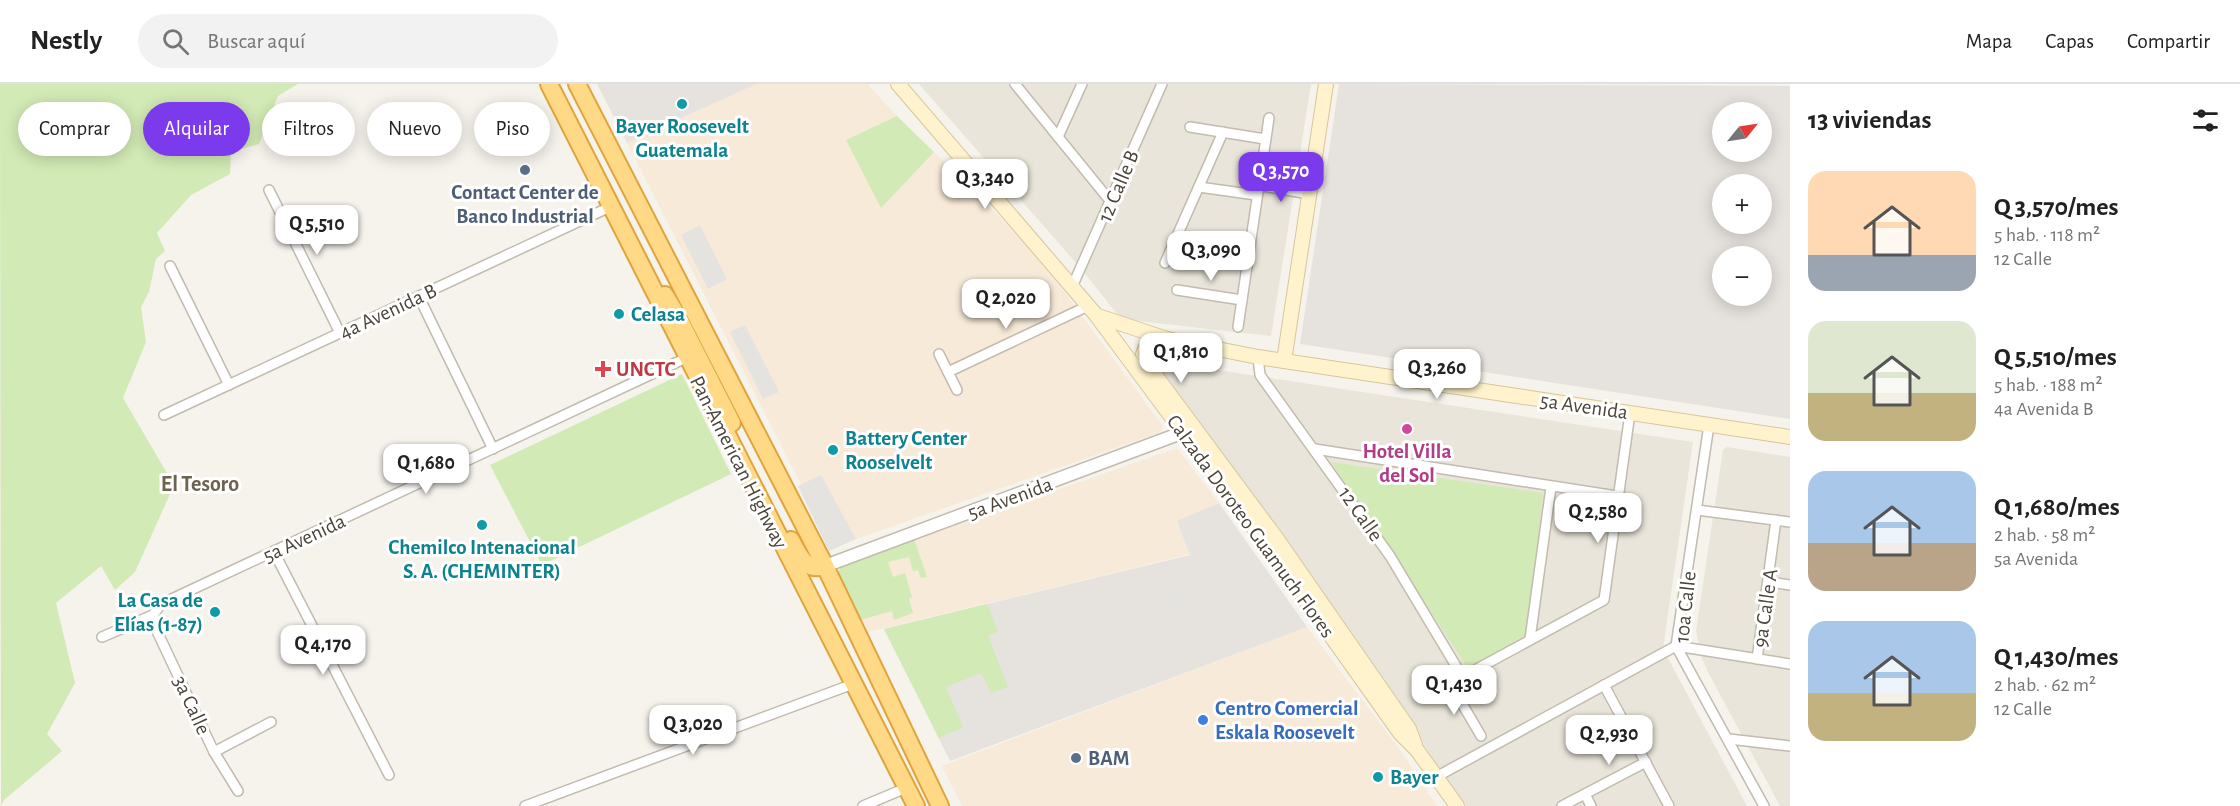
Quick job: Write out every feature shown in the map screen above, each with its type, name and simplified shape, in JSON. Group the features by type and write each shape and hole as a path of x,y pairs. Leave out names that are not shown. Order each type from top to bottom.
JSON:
{"highway":[{"name":"Pan-American Highway","path":"549,84 686,358 916,806"},
{"name":"Pan-American Highway","path":"578,84 825,567 940,806"},
{"path":"639,264 677,315 799,556 810,568 825,567"},
{"path":"853,684 864,684 871,688 894,731 913,750"}],"main road":[{"name":"Calzada Doroteo Guamuch Flores","path":"897,84 1092,311 1189,430"},
{"path":"1284,361 1326,84"},
{"name":"5a Avenida","path":"1092,311 1167,339 1258,357 1790,437"},
{"name":"Calzada Doroteo Guamuch Flores","path":"1167,339 1148,345 1144,349 1143,357 1189,430 1268,546 1398,729 1418,750 1455,805"}],"street":[{"path":"1014,84 1111,202"},
{"path":"1058,138 1082,84"},
{"name":"12 Calle B","path":"1071,287 1162,84"},
{"path":"1238,327 1256,190 1269,118"},
{"path":"1190,127 1265,139"},
{"path":"1165,262 1223,132"},
{"path":"1260,171 1312,179"},
{"path":"1280,189 1282,175"},
{"path":"1199,188 1280,189 1309,194"},
{"path":"269,190 340,333"},
{"name":"4a Avenida B","path":"164,415 612,206"},
{"path":"1170,252 1246,264"},
{"path":"170,266 229,385"},
{"path":"1177,290 1242,300"},
{"path":"419,297 493,449"},
{"path":"948,372 1092,311"},
{"path":"939,354 957,390"},
{"name":"12 Calle","path":"1258,357 1260,375 1315,448 1390,556 1462,676"},
{"name":"5a Avenida","path":"102,637 153,615 161,604 686,358"},
{"path":"1438,690 1604,600 1630,413"},
{"name":"10a Calle","path":"1709,425 1676,646 1764,806"},
{"name":"5a Avenida","path":"825,567 1189,430"},
{"path":"1315,448 1617,496"},
{"path":"1530,639 1551,487"},
{"path":"1697,510 1790,522"},
{"name":"9a Calle A","path":"1757,659 1776,520"},
{"path":"274,552 389,775"},
{"path":"1769,582 1790,585"},
{"name":"3a Calle","path":"153,615 155,627 214,752 238,791"},
{"path":"1436,777 1676,646 1790,664"},
{"path":"1450,683 1481,736"},
{"path":"525,806 853,684"},
{"path":"1604,685 1669,806"},
{"path":"214,752 272,722"},
{"path":"1729,739 1790,746"},
{"path":"1562,806 1646,762"},
{"path":"863,806 906,788"},
{"path":"1585,794 1591,806"}],"shaded area":[{"name":"Bayer Roosevelt Guatemala","path":"597,84 756,84 627,143"},
{"path":"756,84 867,84 897,116 847,140 881,207 934,152 1034,251 1163,426 1161,432 833,547 627,143"},
{"path":"919,84 1311,84 1271,336 1121,319 1083,271"},
{"path":"1339,84 1790,86 1790,419 1300,344"},
{"path":"700,225 727,279 708,289 681,235"},
{"path":"745,325 779,392 763,399 730,332"},
{"path":"1144,359 1693,442 1663,649 1747,806 1464,806 1336,611"},
{"path":"1727,447 1790,457 1790,806 1780,806 1710,676 1702,659 1696,631 1723,450"},
{"path":"1177,448 1219,503 1177,521 1190,554 868,632 838,574 842,565"},
{"path":"821,475 856,539 829,551 798,486"},
{"path":"1219,503 1307,627 950,761 884,629 1190,555 1177,521"},
{"path":"1176,583 1195,633 1187,636 1168,586"},
{"name":"Centro Comercial Eskala Roosevelt","path":"1307,627 1398,747 1437,806 962,806 942,766"}],"green space":[{"path":"0,84 298,84 278,96 276,102 262,102 262,136 259,144 250,147 250,102 143,102 143,156 231,156 230,174 191,195 157,233 165,251 156,259 149,292 141,307 146,342 123,398 174,485 135,572 115,590 101,566 56,603 75,683 47,734 62,751 4,800 1,806"},
{"path":"897,116 934,152 881,208 846,140"},
{"path":"682,374 731,474 542,565 490,465"},
{"path":"1331,462 1543,493 1527,634 1468,668"},
{"path":"914,539 927,577 921,578 918,570 913,571 909,557 888,562 893,577 905,573 912,597 909,599 913,613 894,620 892,611 860,620 838,574 840,568"},
{"path":"987,604 998,631 988,636 1008,687 991,693 981,673 946,687 963,727 939,738 884,629"}],"place":[{"name":"Bayer Roosevelt Guatemala","path":"682,104"},
{"name":"Contact Center de Banco Industrial","path":"525,170"},
{"name":"Celasa","path":"619,314"},
{"name":"UNCTC","path":"603,369"},
{"name":"Hotel Villa del Sol","path":"1407,429"},
{"name":"Battery Center Rooselvelt","path":"833,450"},
{"name":"Chemilco Intenacional S. A. (CHEMINTER)","path":"482,525"},
{"name":"La Casa de Elías (1-87)","path":"215,612"},
{"name":"Centro Comercial Eskala Roosevelt","path":"1203,720"},
{"name":"BAM","path":"1076,758"},
{"name":"Bayer","path":"1378,777"}],"district":[{"name":"El Tesoro","path":"200,483"}]}
